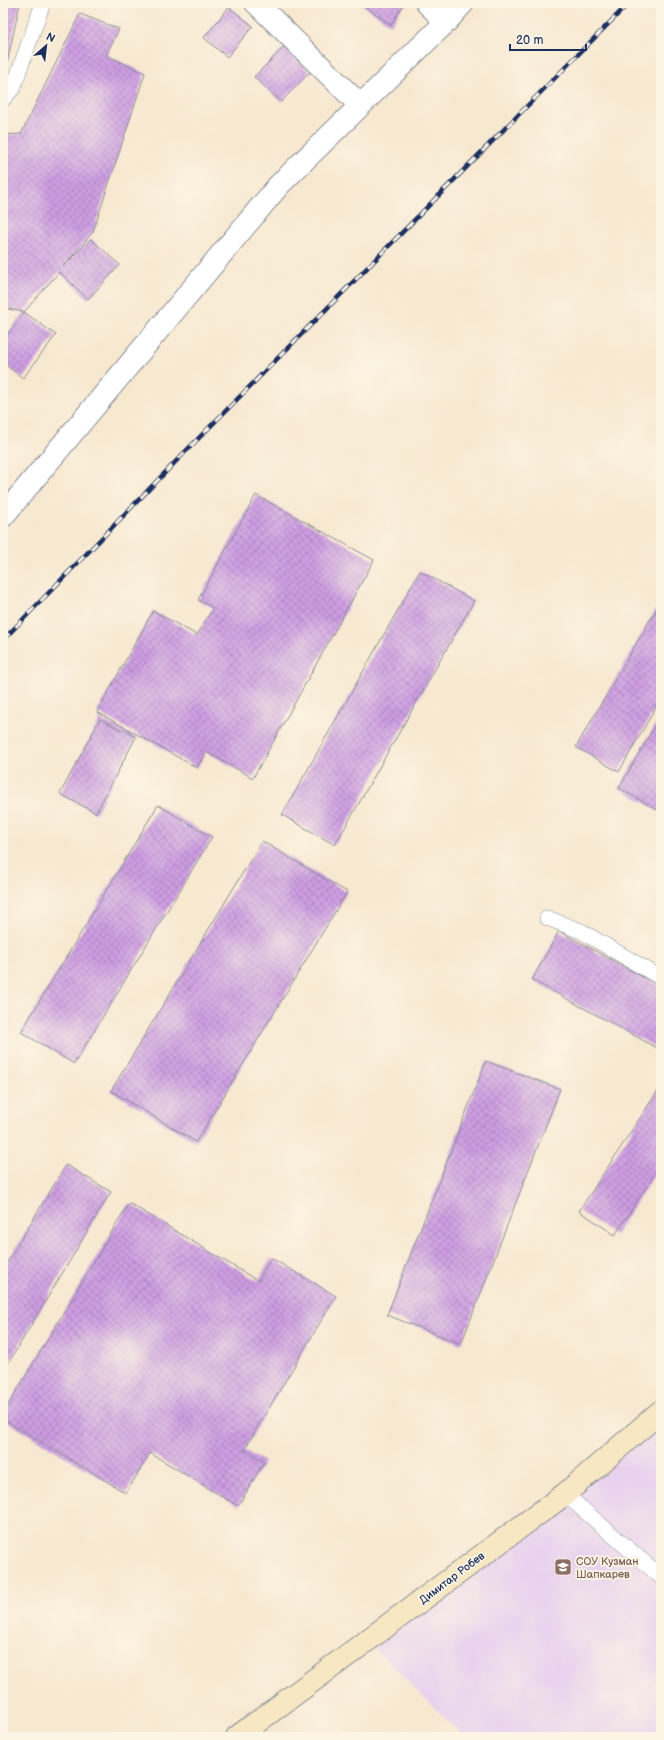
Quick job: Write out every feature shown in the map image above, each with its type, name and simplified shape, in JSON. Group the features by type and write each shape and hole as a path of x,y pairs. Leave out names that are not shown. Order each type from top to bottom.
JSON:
{"street":[{"path":"256,3 360,105"},
{"path":"426,3 446,22"},
{"path":"3,516 279,185 446,22 463,3"},
{"name":"Димитар Робев","path":"237,1737 565,1494 661,1411"}],"lane":[{"path":"3,99 13,88 43,3"},
{"path":"547,918 581,931 661,978"},
{"path":"565,1494 661,1577"}],"shaded area":[{"name":"СОУ Кузман Шапкарев","path":"661,1411 661,1737 464,1737 367,1641"}],"building":[{"path":"3,3 20,3 4,77 3,77"},
{"path":"360,3 405,3 391,25"},
{"path":"229,7 253,26 227,57 204,38"},
{"path":"80,14 119,29 106,55 145,73 93,232 63,267 91,239 120,265 88,299 59,272 24,312 3,308 3,135 21,134"},
{"path":"284,47 310,72 281,102 254,77"},
{"path":"24,312 56,335 23,378 3,363 3,340"},
{"path":"256,495 374,560 253,778 206,752 197,768 97,712 153,611 197,635 213,608 198,600"},
{"path":"420,571 474,601 335,845 282,815"},
{"path":"661,601 661,698 619,772 576,747"},
{"path":"661,715 661,812 619,788"},
{"path":"100,719 136,737 96,813 60,794"},
{"path":"158,805 212,837 74,1064 21,1032"},
{"path":"262,841 347,892 196,1142 111,1091"},
{"path":"559,931 661,987 661,1050 532,980"},
{"path":"486,1061 560,1089 461,1344 387,1315"},
{"path":"661,1086 661,1165 615,1235 579,1211"},
{"path":"66,1165 111,1192 3,1372 3,1269"},
{"path":"129,1203 258,1281 271,1258 336,1296 244,1450 264,1462 238,1506 150,1453 126,1493 3,1419 3,1414"}],"railway":[{"path":"3,640 186,451 629,3"}],"place":[{"name":"СОУ Кузман Шапкарев","path":"563,1567"}]}
